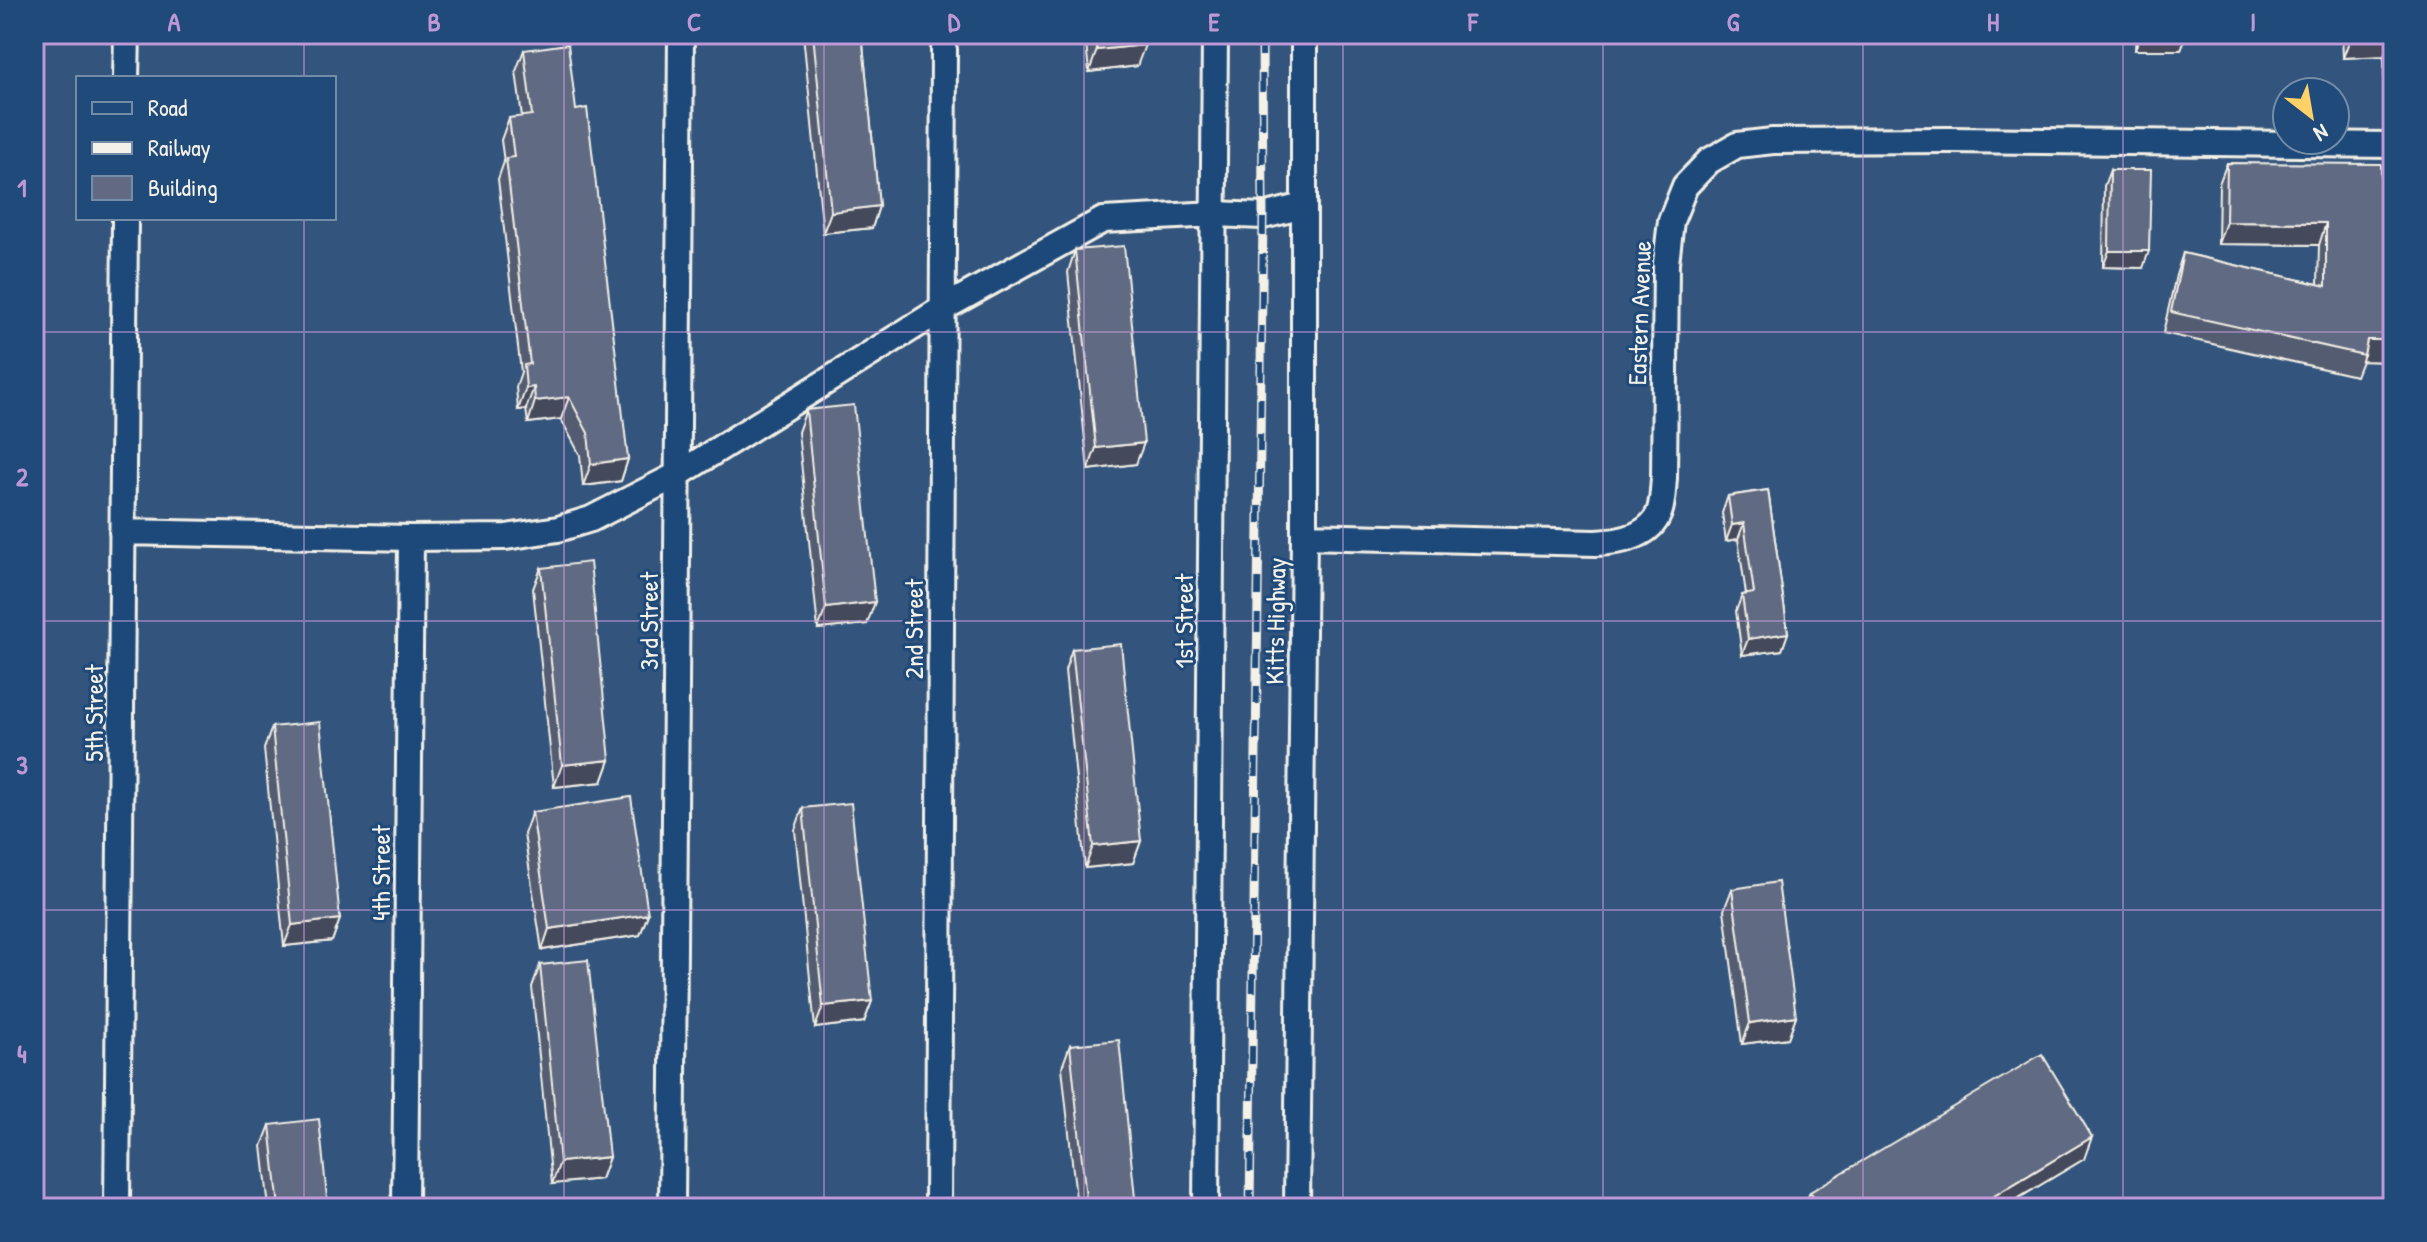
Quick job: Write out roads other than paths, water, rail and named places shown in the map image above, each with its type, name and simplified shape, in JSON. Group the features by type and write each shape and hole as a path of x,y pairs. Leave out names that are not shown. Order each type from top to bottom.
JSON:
{"street":[{"path":"126,76 127,34"},
{"name":"3rd Street","path":"672,1208 681,34"},
{"name":"1st Street","path":"1206,1208 1215,34"},
{"name":"Kitts Highway","path":"1297,1208 1304,536 1304,34"},
{"name":"2nd Street","path":"938,1208 944,50"},
{"name":"Eastern Avenue","path":"1304,536 1596,543 1622,542 1643,532 1660,512 1664,478 1666,263 1671,221 1685,186 1709,161 1737,145 1773,141 1949,140 2393,145"},
{"path":"122,532 411,538 506,537 558,529 591,519 677,475 942,309 1103,220 1215,214 1263,216 1303,206"},
{"name":"5th Street","path":"117,1208 125,220"},
{"name":"4th Street","path":"405,1208 411,538"}],"railway":[{"path":"1250,1208 1263,216 1262,34"}]}
